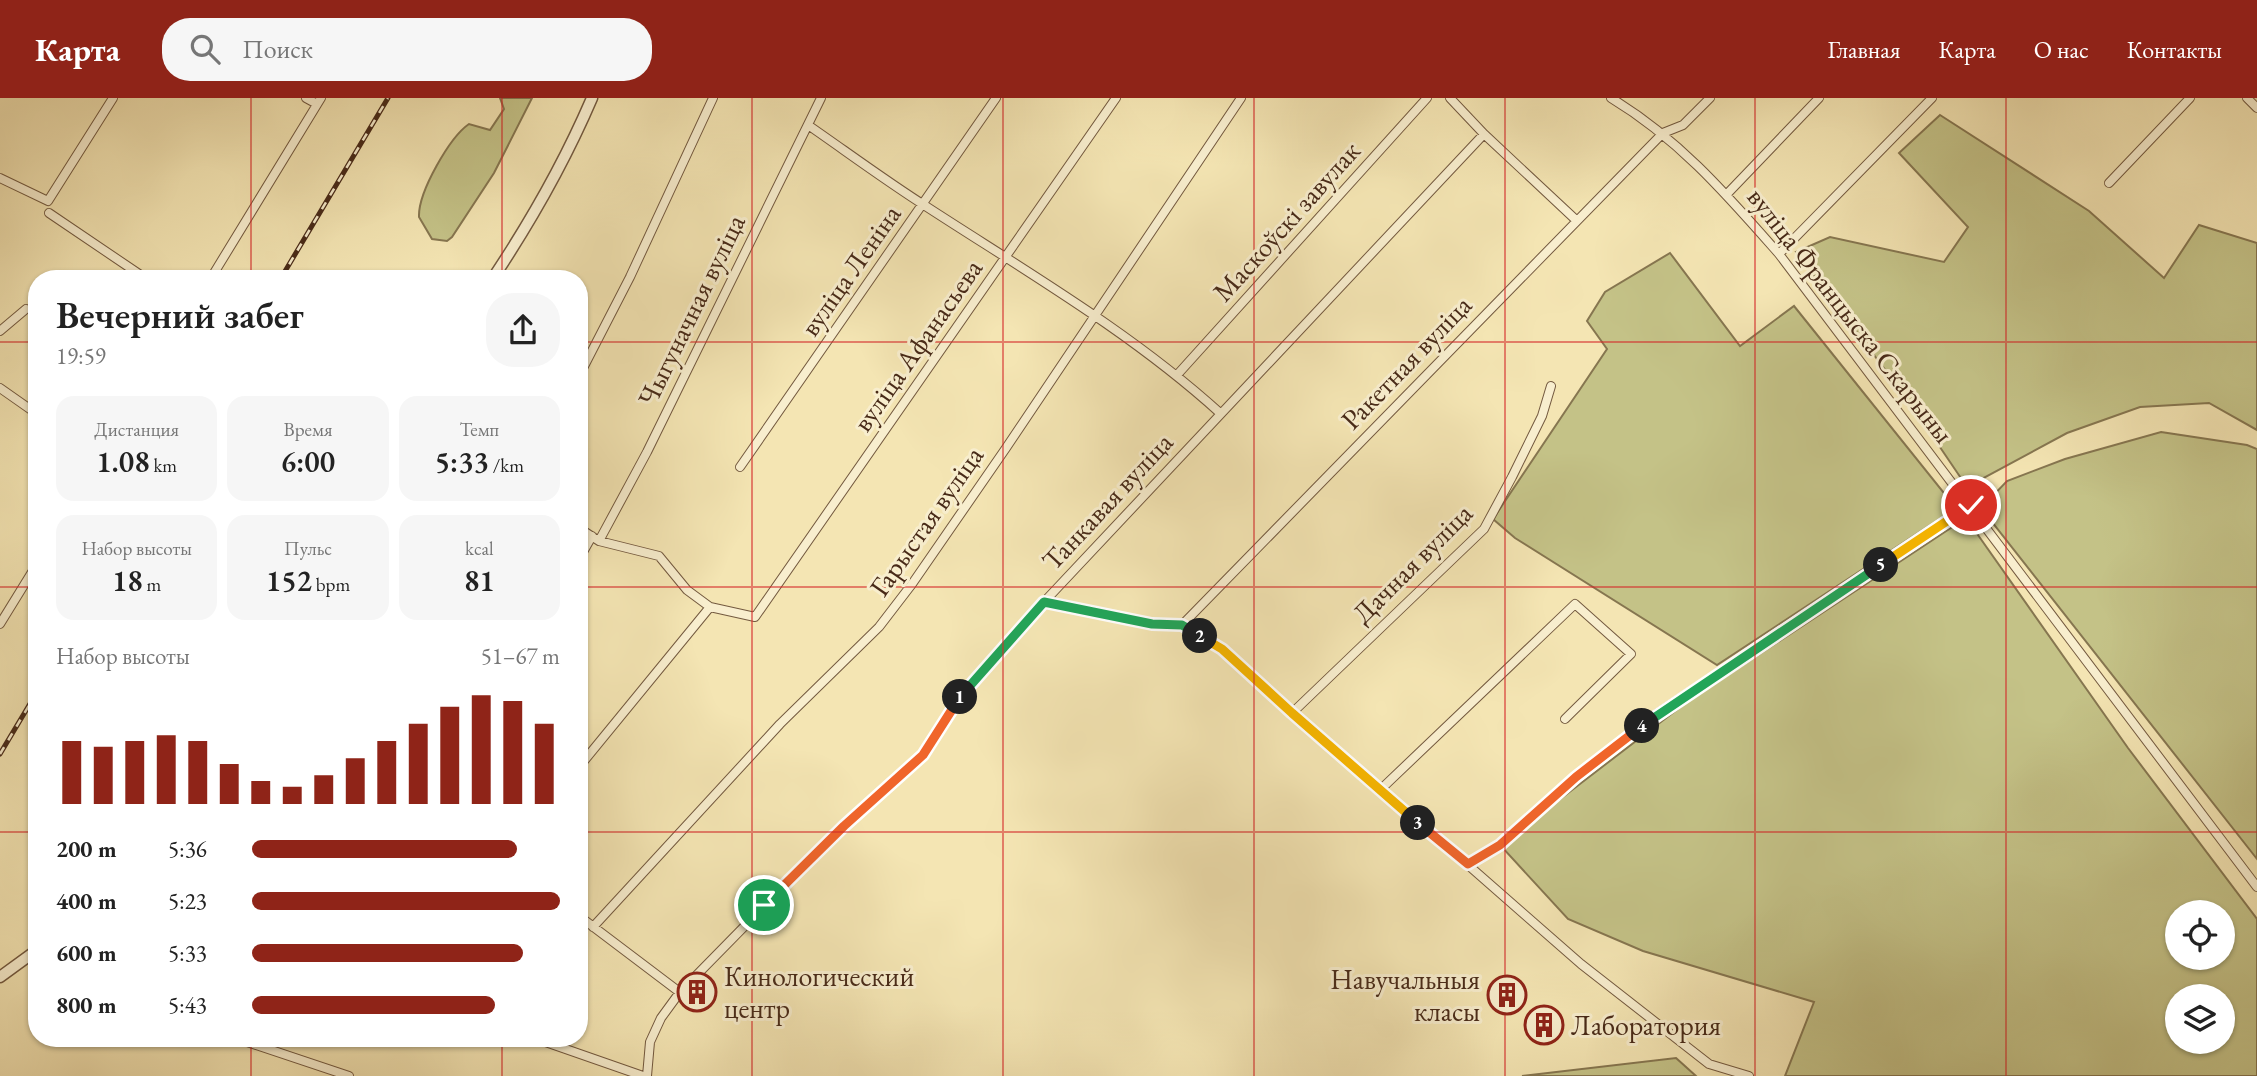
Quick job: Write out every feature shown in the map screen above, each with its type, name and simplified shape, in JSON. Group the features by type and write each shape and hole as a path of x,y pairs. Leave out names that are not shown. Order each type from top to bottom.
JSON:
{"street":[{"path":"0,178 48,201 113,98"},
{"path":"216,270 319,101 306,98"},
{"path":"498,270 544,196 592,98"},
{"path":"588,359 630,277 713,98"},
{"name":"Чыгуначная вуліца","path":"588,548 647,452 821,98"},
{"name":"вуліца Леніна","path":"740,467 996,98"},
{"name":"вуліца Афанасьева","path":"710,607 755,617 1116,98"},
{"name":"Гарыстая вуліца","path":"593,927 780,724 879,627 1006,448 1241,98"},
{"name":"Маскоўскі завулак","path":"1177,375 1427,98"},
{"path":"1450,98 1484,134 1576,219"},
{"name":"вуліца Францыска Скарыны","path":"1611,98 1663,133 1727,194 1779,254 2257,887"},
{"name":"Ракетная вуліца","path":"1182,625 1576,219 1663,133 1683,125 1710,98"},
{"path":"1727,194 1819,98"},
{"path":"1779,254 1932,98"},
{"path":"2109,183 2190,98"},
{"path":"2247,98 2257,108"},
{"path":"808,125 923,205 1093,316 1177,375 1220,413"},
{"name":"Танкавая вуліца","path":"645,1076 650,1042 680,992 844,826 923,755 963,692 1044,602 1484,134"},
{"path":"49,213 133,270"},
{"path":"0,331 26,309"},
{"name":"Дачная вуліца","path":"1292,713 1485,529 1542,416 1551,386"},
{"path":"0,388 28,408"},
{"path":"1468,864 1500,845 1576,777 1657,714 1971,505"},
{"path":"588,534 596,539 659,556 687,590 710,607 588,756"},
{"path":"2,618 28,578"},
{"path":"1044,602 1152,624 1182,625 1222,649 1379,791 1468,864 1581,964 1709,1064 1749,1076"},
{"path":"1379,791 1574,604 1631,654 1565,719"},
{"path":"588,923 694,1003"},
{"path":"0,977 28,959"},
{"path":"262,1047 349,1076"},
{"path":"560,1047 645,1076"}],"shaded area":[{"path":"500,98 532,98 494,173 452,237 447,241 432,239 419,217 429,180 453,140 469,124 490,130 504,109"},
{"path":"1940,115 2089,211 2164,278 2199,225 2257,243 2257,430 2209,403 2140,407 2067,433 1967,487 1908,400 1796,252 1830,237 1944,262 1968,227 1899,153"},
{"path":"1670,253 1740,346 1794,306 1956,508 1717,665 1515,538 1493,519 1607,349 1587,321 1605,292"},
{"path":"2161,432 2247,445 2257,449 2257,859 1981,508 2007,481 2065,459"},
{"path":"1966,518 2128,748 2257,919 2257,1076 1785,1076 1814,1002 1643,951 1568,919 1500,845 1687,702"},
{"path":"1676,1058 1696,1076 1522,1076"}],"railway":[{"path":"286,270 388,98"},
{"path":"0,754 28,707"}],"place":[{"name":"Кинологический центр","path":"697,992"},
{"name":"Навучальныя класы","path":"1507,995"},
{"name":"Лаборатория","path":"1544,1025"}],"route":[{"path":"764,905 844,826 923,755 963,692 1044,602 1152,624 1182,625 1222,649 1379,791 1468,864 1500,845 1576,777 1657,714 1971,505"}]}
